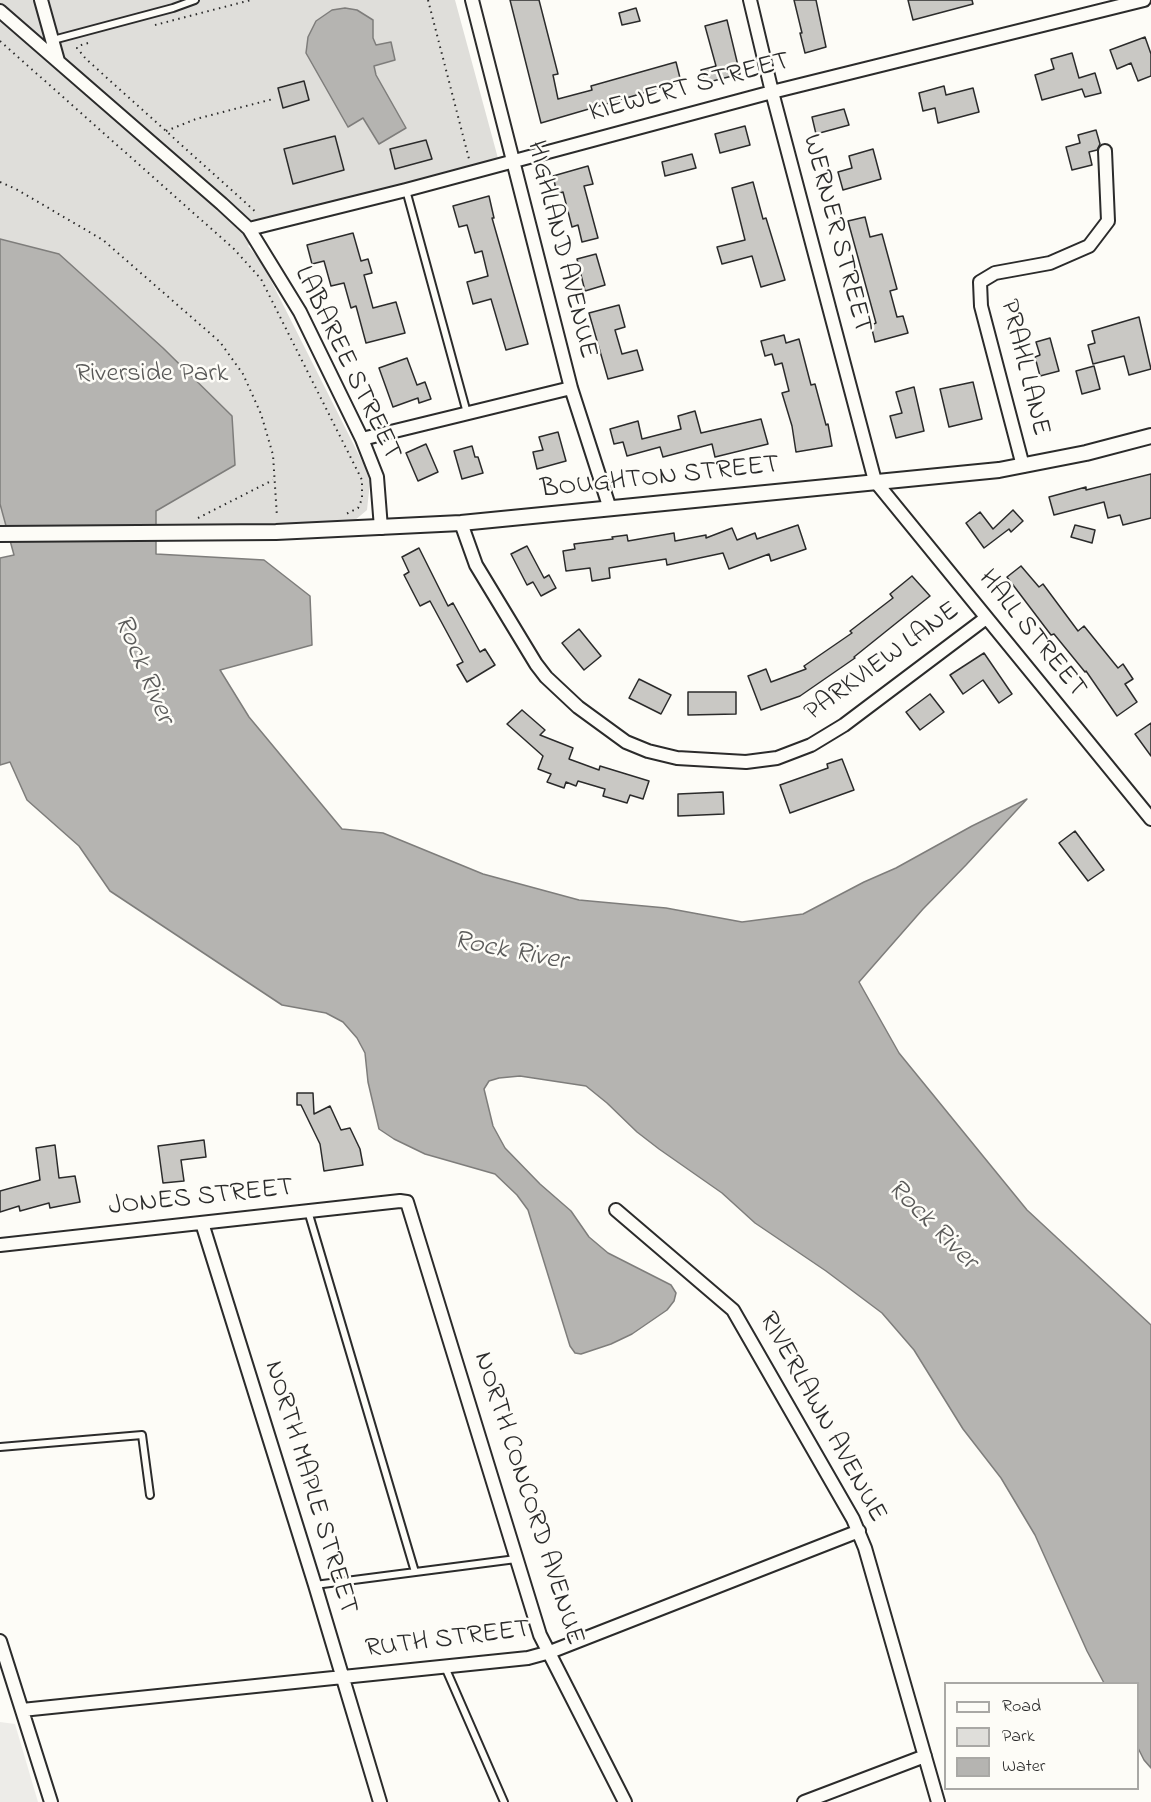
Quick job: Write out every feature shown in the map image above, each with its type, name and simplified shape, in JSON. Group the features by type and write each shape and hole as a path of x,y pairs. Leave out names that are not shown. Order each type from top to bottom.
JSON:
{"street":[{"path":"41,0 58,61"},
{"name":"HIGHLAND AVENUE","path":"472,0 571,388 610,509"},
{"name":"WERNER STREET","path":"750,0 772,92 875,481"},
{"name":"KIEWERT STREET","path":"249,229 406,190 772,92 1144,0"},
{"name":"LABAREE STREET","path":"0,11 249,229 300,312 362,439 377,477 381,528"},
{"path":"39,44 53,40"},
{"name":"PRAHL LANE","path":"1023,466 981,306 980,282 995,273 1050,263 1089,246 1108,221 1105,151"},
{"path":"362,439 571,388"},
{"name":"BOUGHTON STREET","path":"0,534 170,532 277,525 381,528 461,523 1023,466 1151,436"},
{"name":"HALL STREET","path":"875,481 1151,819"},
{"name":"PARKVIEW LANE","path":"461,523 476,566 546,677 578,707 626,742 648,751 677,758 746,762 777,758 811,745 844,725 986,618"},
{"name":"JONES STREET","path":"0,1245 407,1202"},
{"name":"NORTH CONCORD AVENUE","path":"407,1202 540,1635 625,1802"},
{"name":"RIVERLAWN AVENUE","path":"616,1210 733,1310 859,1532 938,1802"},
{"name":"NORTH MAPLE STREET","path":"202,1223 380,1802"},
{"name":"RUTH STREET","path":"22,1710 528,1658 550,1652 859,1532"},
{"path":"0,1641 51,1802"},
{"path":"804,1802 924,1756"}],"lane":[{"path":"53,40 195,0"},
{"path":"406,190 467,413"},
{"path":"308,1211 415,1572"},
{"path":"0,1447 142,1435 150,1495"},
{"path":"315,1585 516,1559"},
{"path":"445,1667 504,1802"}],"path":[{"path":"146,27 251,0"},
{"path":"428,0 469,152 470,160 463,166"},
{"path":"97,40 77,48 86,59 260,215"},
{"path":"0,41 234,249 261,279 362,480 362,499 358,508 338,516"},
{"path":"165,131 196,119 273,99"},
{"path":"0,182 103,240 220,342 243,374 261,414 271,445 277,525"},
{"path":"191,522 273,480"},
{"path":"277,525 286,518"}],"shaded area":[{"path":"0,1722 15,1724 38,1802 0,1802"}],"green space":[{"name":"Riverside Park","path":"0,0 455,0 499,162 266,224 248,246 262,263 364,465 370,482 367,510 354,521 342,526 0,528"}],"water":[{"path":"345,8 357,10 373,20 373,38 376,45 391,42 395,60 374,66 376,75 406,128 379,144 363,118 348,127 306,53 308,37 316,21 332,10"},
{"name":"Rock River","path":"0,239 59,254 163,348 232,416 235,465 156,511 156,554 264,560 310,596 312,645 220,670 249,717 342,829 383,833 483,874 579,900 666,908 742,922 803,914 1027,799 923,909 859,982 899,1053 1027,1210 1151,1325 1151,1768 1139,1750 1139,1682 1103,1682 1087,1651 1035,1535 1001,1478 963,1429 914,1350 882,1313 826,1271 755,1223 722,1193 637,1132 586,1086 520,1076 499,1078 489,1081 484,1089 493,1126 505,1148 540,1184 571,1211 589,1237 608,1253 671,1285 676,1293 674,1301 667,1310 632,1334 581,1354 575,1353 570,1346 528,1210 517,1195 495,1174 425,1154 379,1129 368,1082 365,1053 357,1038 343,1022 326,1013 282,1005 110,891 79,846 27,800 10,762 0,765 0,558 14,555 0,504"}],"building":[{"path":"510,0 539,0 558,74 553,75 558,99 592,90 591,86 676,62 681,82 541,123"},
{"path":"794,0 816,0 826,47 805,53"},
{"path":"908,0 972,0 973,4 913,20"},
{"path":"636,8 640,21 622,25 619,13"},
{"path":"727,20 740,74 705,83 701,70 716,66 705,26"},
{"path":"1145,37 1151,54 1151,76 1138,81 1131,63 1117,69 1110,50"},
{"path":"1072,53 1079,78 1095,73 1101,93 1085,97 1082,89 1042,100 1035,75 1054,69 1051,59"},
{"path":"304,81 309,100 283,108 278,88"},
{"path":"944,86 946,95 973,88 979,112 938,123 935,108 923,111 919,93"},
{"path":"844,109 849,125 816,134 812,117"},
{"path":"745,126 750,145 720,153 715,134"},
{"path":"1096,130 1100,144 1097,150 1089,152 1092,165 1072,170 1066,147 1080,143 1078,135"},
{"path":"335,136 344,170 293,184 284,149"},
{"path":"426,140 432,159 395,169 390,149"},
{"path":"873,149 881,179 843,190 838,172 852,168 849,156"},
{"path":"692,154 696,168 665,176 662,162"},
{"path":"588,166 593,184 584,186 598,238 582,242 578,225 572,227 563,192 557,194 553,176"},
{"path":"753,182 763,219 766,218 785,280 761,287 752,256 722,264 717,247 745,240 732,188"},
{"path":"489,196 494,218 492,218 528,344 506,350 491,299 473,304 467,282 488,276 482,251 475,253 467,225 459,227 453,206"},
{"path":"865,217 870,237 882,234 897,289 890,291 897,317 903,316 908,333 875,342 871,325 876,323 848,221"},
{"path":"353,233 361,261 368,259 372,273 364,275 373,308 396,302 405,333 366,343 356,306 351,308 344,283 331,286 324,261 312,264 307,245"},
{"path":"596,254 605,285 585,291 577,259"},
{"path":"619,305 625,327 615,330 622,354 637,350 643,370 608,379 589,313"},
{"path":"1139,317 1151,369 1129,375 1124,356 1093,364 1088,345 1095,343 1092,331"},
{"path":"784,335 786,343 799,339 811,385 815,384 826,425 828,424 832,446 796,452 792,426 782,393 789,391 782,363 775,365 772,354 765,356 761,341"},
{"path":"1050,338 1059,371 1040,376 1035,357 1040,355 1036,342"},
{"path":"407,358 417,385 425,382 431,399 419,403 418,398 393,407 379,368"},
{"path":"1094,366 1100,389 1082,394 1076,371"},
{"path":"973,382 982,419 949,427 940,389"},
{"path":"914,387 924,431 896,438 890,416 902,413 896,392"},
{"path":"695,411 701,433 761,419 768,444 715,457 712,444 663,457 660,447 627,456 623,442 614,444 610,429 638,421 642,439 681,429 678,416"},
{"path":"558,432 566,461 537,469 533,452 543,450 539,437"},
{"path":"426,444 438,472 418,481 406,453"},
{"path":"472,446 483,473 462,479 454,451"},
{"path":"1151,474 1151,518 1123,525 1120,515 1108,518 1104,502 1054,515 1049,497"},
{"path":"1013,510 1023,521 1011,532 1009,529 984,548 966,523 980,512 993,529"},
{"path":"798,525 806,549 771,561 769,554 729,569 723,553 667,565 666,559 609,568 610,578 592,581 590,568 566,571 563,551 575,549 574,544 627,535 628,541 674,533 675,541 706,535 706,538 732,528 737,540 755,533 757,539"},
{"path":"1075,525 1095,530 1092,543 1071,537"},
{"path":"527,546 544,578 549,575 556,588 541,596 533,582 527,585 511,554"},
{"path":"419,548 448,606 453,603 480,652 485,649 495,665 467,682 457,665 463,662 430,601 420,606 404,575 409,572 402,557"},
{"path":"1021,566 1039,587 1043,584 1078,631 1084,626 1118,668 1123,664 1133,679 1125,684 1137,702 1117,716 1086,671 1054,634 1051,635 1007,577"},
{"path":"912,576 930,596 855,658 800,696 761,710 748,676 766,669 771,682 806,669 804,666 852,633 850,631 893,598 890,594"},
{"path":"579,629 601,656 584,670 562,643"},
{"path":"984,653 1012,694 999,703 983,680 963,694 950,675"},
{"path":"639,679 671,695 661,714 629,698"},
{"path":"688,692 736,692 736,714 688,715"},
{"path":"930,694 944,712 920,730 906,712"},
{"path":"522,710 545,730 540,735 573,748 569,759 599,770 600,766 649,781 643,799 630,795 627,803 603,796 605,789 578,781 576,786 566,782 564,788 547,782 551,774 538,769 543,756 507,724"},
{"path":"1151,723 1151,756 1135,734"},
{"path":"842,759 854,790 790,813 780,785 828,768 827,764"},
{"path":"723,792 724,814 678,816 678,794"},
{"path":"1075,831 1104,870 1088,881 1059,843"},
{"path":"297,1093 313,1093 314,1114 330,1106 341,1130 350,1128 360,1149 363,1165 324,1171 320,1144 301,1105 297,1105"},
{"path":"204,1140 206,1157 181,1160 184,1181 163,1183 158,1146"},
{"path":"55,1145 59,1178 75,1176 80,1202 50,1208 49,1203 20,1211 19,1206 0,1212 0,1191 40,1180 36,1148"}]}
